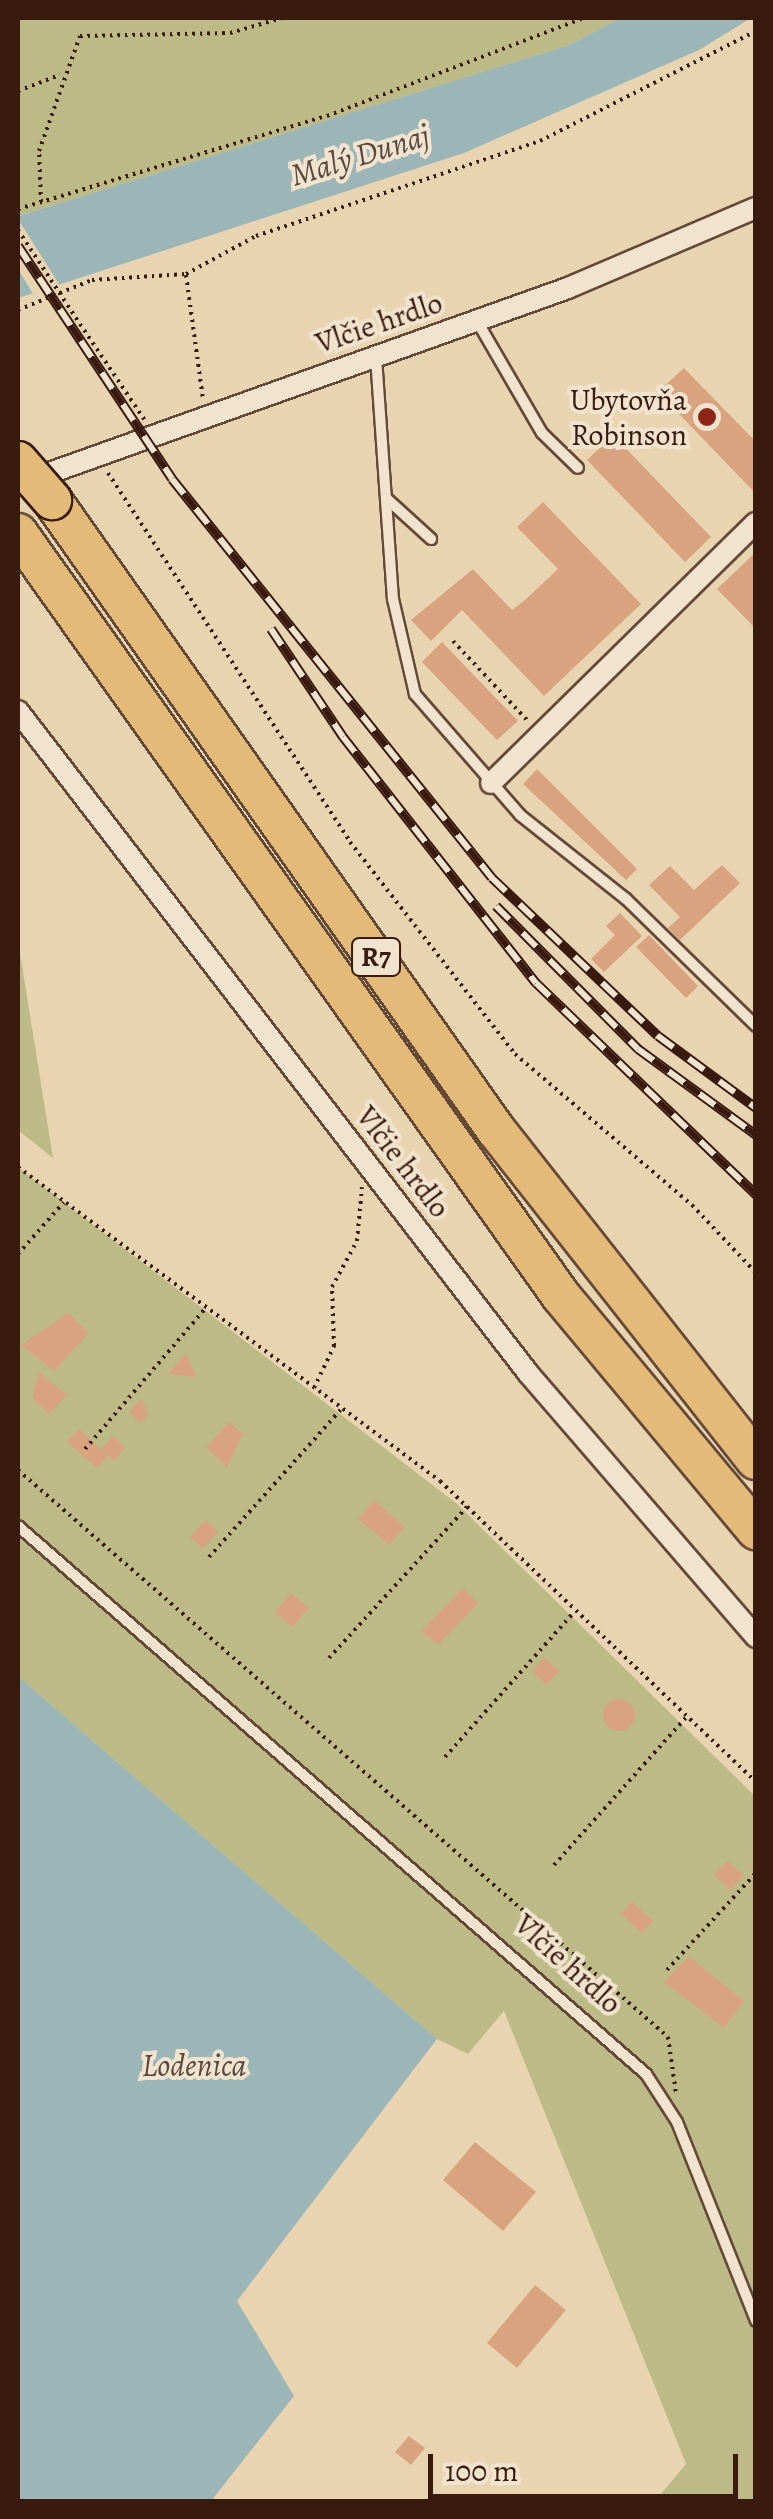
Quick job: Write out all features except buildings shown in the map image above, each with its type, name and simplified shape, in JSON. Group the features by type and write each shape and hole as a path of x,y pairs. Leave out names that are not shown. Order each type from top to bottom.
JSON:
{"highway":[{"name":"R7","path":"18,462 52,500 496,1130 708,1406 746,1448"},
{"name":"R7","path":"18,533 457,1154 658,1414 756,1530"}],"street":[{"name":"Vlčie hrdlo","path":"18,484 152,432 477,320 756,208"},
{"path":"491,783 756,523"},
{"name":"Vlčie hrdlo","path":"18,710 571,1426 756,1637"}],"lane":[{"path":"477,320 542,432 578,468"},
{"path":"376,356 386,497 408,676 428,716 491,783 756,1026"},
{"path":"386,497 431,539"},
{"name":"Vlčie hrdlo","path":"18,1526 646,2074 677,2122 756,2321"}],"path":[{"path":"41,202 39,151 60,75 80,36 230,33 282,18"},
{"path":"18,210 327,116 584,18"},
{"path":"18,310 92,280 186,274 256,236 540,141 756,32"},
{"path":"18,91 60,75"},
{"path":"18,230 152,432"},
{"path":"186,274 205,414"},
{"path":"96,454 350,842 515,1054 692,1206 756,1273"},
{"path":"453,641 540,734"},
{"path":"18,1167 342,1408 467,1507 756,1782"},
{"path":"314,1388 334,1346 332,1286 357,1240 371,1170"},
{"path":"18,1254 64,1202"},
{"path":"85,1449 206,1308"},
{"path":"209,1557 342,1408"},
{"path":"18,1470 668,2037 677,2122"},
{"path":"329,1658 467,1507"},
{"path":"444,1756 574,1612"},
{"path":"554,1865 688,1716"},
{"path":"667,1970 756,1873"}],"shaded area":[{"path":"18,18 620,18 569,45 18,216"},
{"path":"18,941 53,1158 18,1130"},
{"path":"18,1167 456,1503 755,1796 755,2501 660,2495 686,2464 504,2011 468,2054 437,2039 18,1676"}],"water":[{"name":"Malý Dunaj","path":"620,18 751,18 699,50 464,153 18,298 18,216 569,45"},
{"name":"Lodenica","path":"18,1676 437,2039 237,2301 294,2396 211,2501 18,2501"}],"pier":[{"path":"18,219 62,289 35,297 18,269"}],"railway":[{"path":"18,246 172,479 492,878 658,1036 756,1108"},
{"path":"271,629 343,737 536,983 756,1195"},
{"path":"496,906 638,1049 756,1135"}],"place":[{"name":"Ubytovňa Robinson","path":"707,417"}]}
